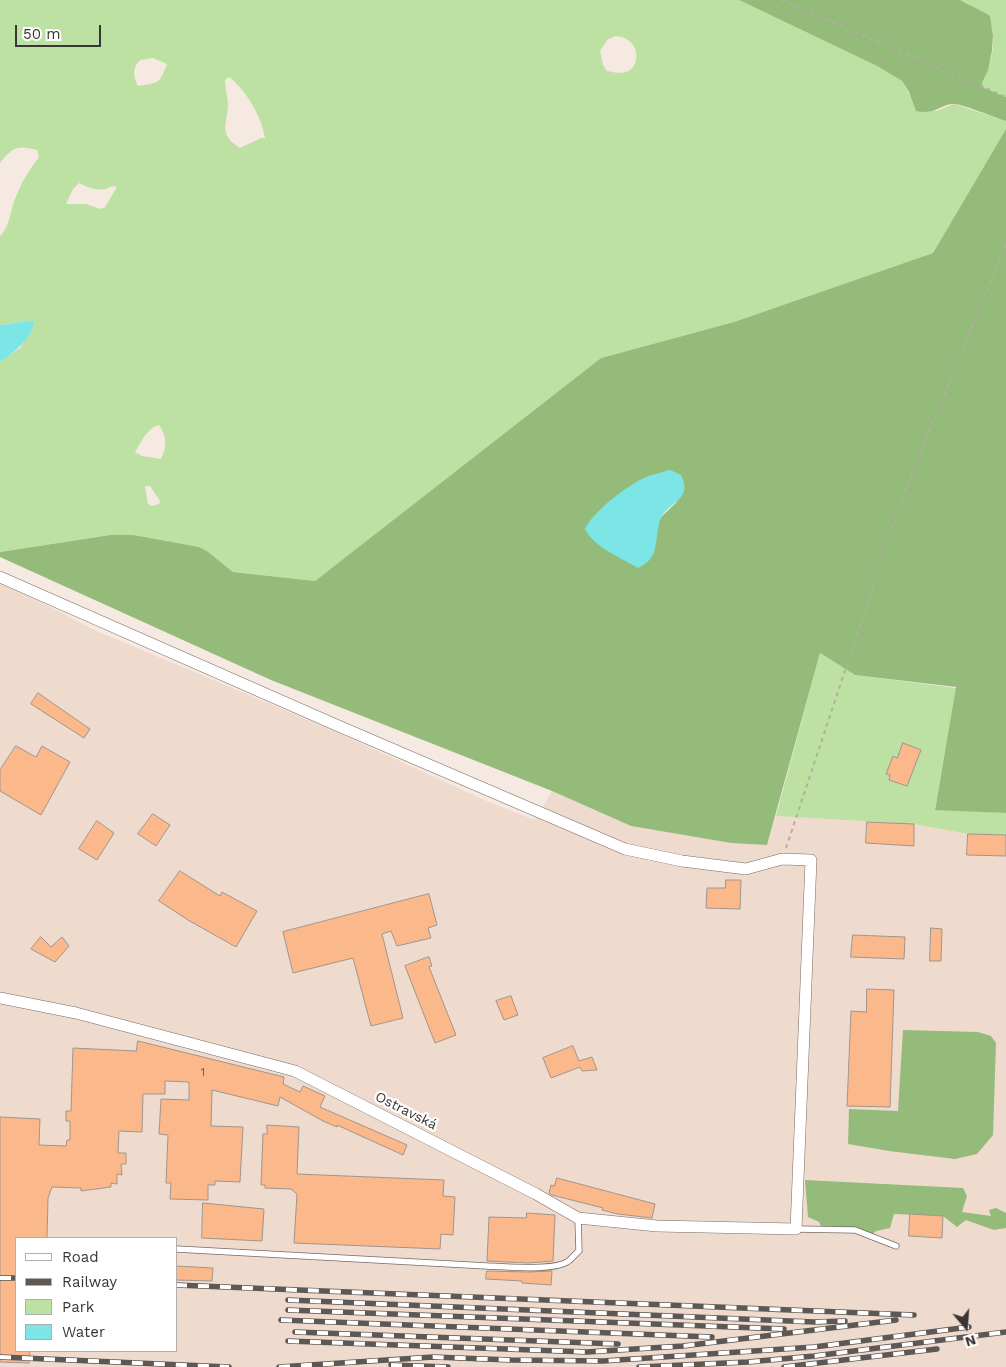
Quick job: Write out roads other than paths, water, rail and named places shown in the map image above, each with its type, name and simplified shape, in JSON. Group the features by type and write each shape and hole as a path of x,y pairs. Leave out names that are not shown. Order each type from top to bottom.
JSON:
{"street":[{"path":"0,577 625,849 682,861 746,869 782,859 812,860 796,1229"},
{"name":"Ostravská","path":"0,998 76,1013 295,1071 536,1194 578,1218 657,1226 796,1229"}],"lane":[{"path":"178,1249 511,1267 552,1266 567,1262 579,1251 578,1218"},
{"path":"796,1229 854,1230 896,1246"}],"water":[{"path":"35,322 29,335 21,345 0,362 0,325"},
{"path":"670,470 681,475 684,483 683,495 660,518 654,552 649,561 638,568 608,552 589,536 585,529 589,522 609,502 640,480"}],"railway":[{"path":"0,1278 15,1278"},
{"path":"178,1285 914,1315"},
{"path":"288,1300 814,1322 845,1321"},
{"path":"288,1310 784,1329"},
{"path":"281,1320 712,1337"},
{"path":"288,1341 587,1352 683,1346 896,1320"},
{"path":"279,1367 433,1357 603,1361 814,1347 969,1327"},
{"path":"295,1332 618,1344"},
{"path":"639,1367 748,1362 814,1356 1006,1332"},
{"path":"784,1367 937,1349"},
{"path":"0,1357 229,1367"},
{"path":"391,1365 448,1367"}]}
